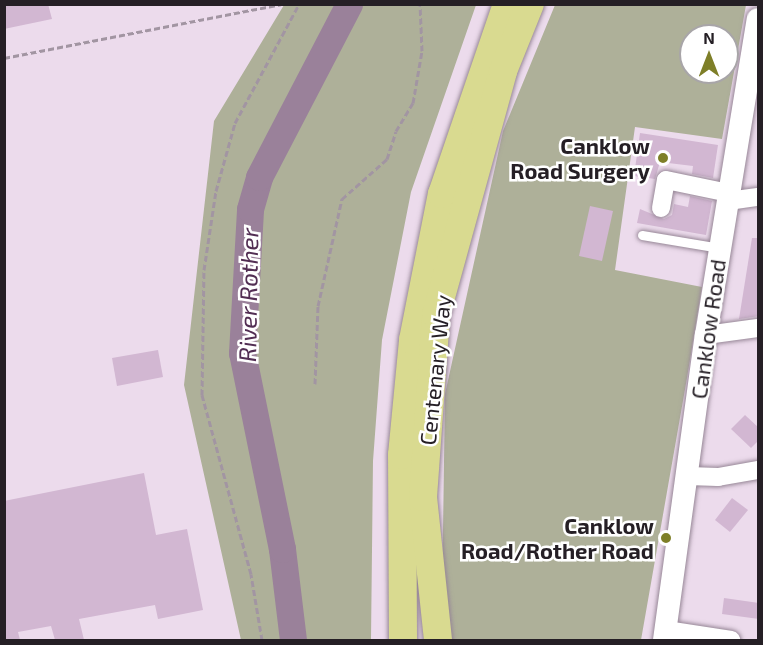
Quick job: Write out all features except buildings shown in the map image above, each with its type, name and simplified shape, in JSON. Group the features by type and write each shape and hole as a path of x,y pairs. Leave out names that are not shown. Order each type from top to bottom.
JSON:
{"main road":[{"name":"Centenary Way","path":"403,640 402,455 415,330 442,194 507,4"},
{"name":"Centenary Way","path":"438,640 423,496 436,315 499,82 530,4"}],"street":[{"name":"Canklow Road","path":"665,635 706,335 759,19"},
{"path":"661,208 666,180 728,197 759,196"},
{"path":"706,335 759,328"},
{"path":"688,476 718,477 759,470"},
{"path":"665,635 731,640"}],"lane":[{"path":"642,235 720,248"}],"path":[{"path":"4,58 280,4"},
{"path":"262,640 251,574 202,395 204,270 216,190 234,123 299,4"},
{"path":"315,384 318,306 342,199 387,159 396,131 413,103 422,51 420,4"}],"green space":[{"path":"284,5 476,5 411,192 382,340 373,461 371,640 241,640 184,385 214,121"},
{"path":"555,5 746,5 739,44 739,24 679,24 679,84 732,84 722,139 635,127 615,270 702,287 641,640 448,640 442,599 445,394 503,131"}],"waterway":[{"name":"River Rother","path":"293,640 282,549 242,353 250,209 259,177 349,4"}],"place":[{"name":"Canklow Road Surgery","path":"663,158"},
{"name":"Canklow Road/Rother Road","path":"666,538"}]}
